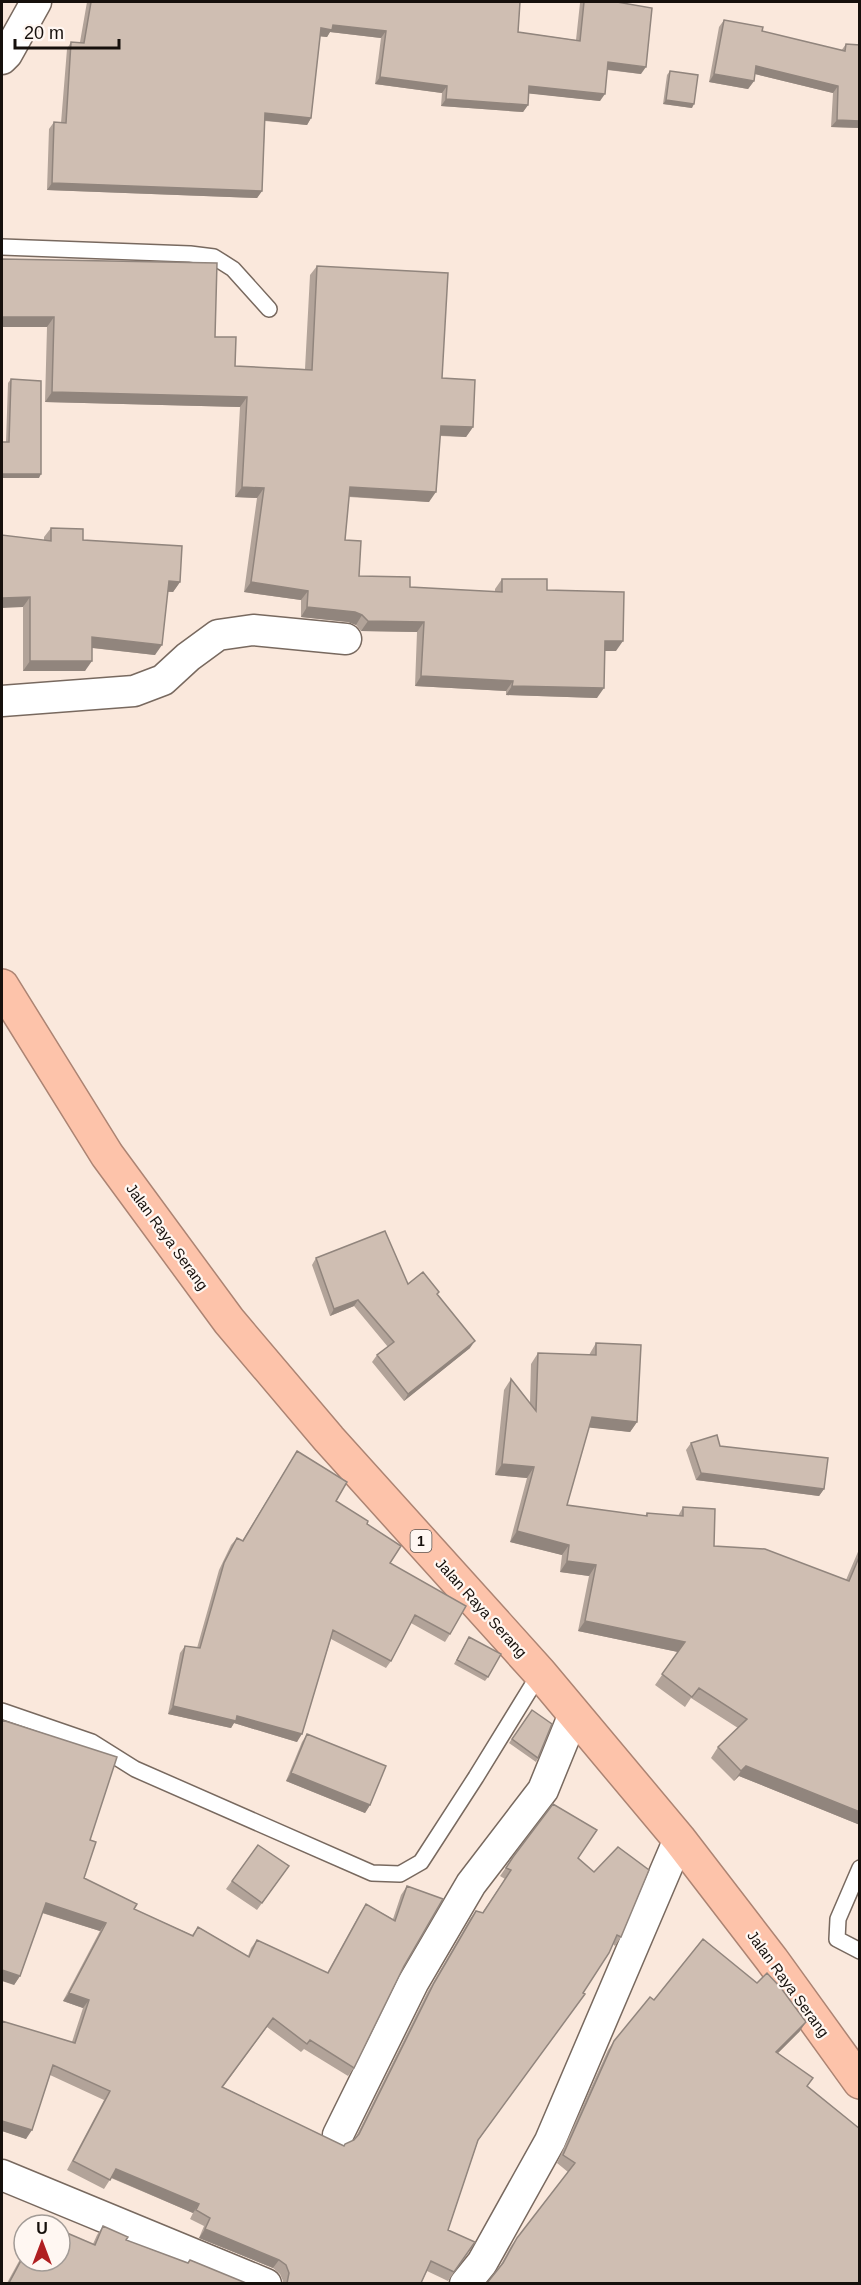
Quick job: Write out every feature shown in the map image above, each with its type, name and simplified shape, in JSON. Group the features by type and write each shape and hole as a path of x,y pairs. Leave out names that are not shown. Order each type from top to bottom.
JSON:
{"highway":[{"name":"Jalan Raya Serang","path":"2,986 107,1155 229,1321 329,1439 540,1673 679,1839 772,1960 860,2082"}],"street":[{"path":"2,60 36,2"},
{"path":"2,701 134,692 163,680 188,657 218,635 253,630 346,639"},
{"path":"338,2135 413,1983 466,1894 543,1790 574,1714"},
{"path":"465,2283 482,2263 550,2141 679,1839"},
{"path":"2,2175 266,2283"}],"lane":[{"path":"2,248 190,254 214,257 233,269 269,309"},
{"path":"2,1711 92,1742 135,1769 372,1874 400,1874 421,1862 540,1673"},
{"path":"860,1868 838,1919 837,1939 860,1951"}],"building":[{"path":"91,2 520,2 518,32 580,41 584,2 617,2 652,8 646,67 608,62 605,94 529,86 528,105 446,99 447,86 380,77 386,31 333,25 332,30 321,28 311,118 265,113 262,191 52,183 54,122 66,123 71,42 84,43"},
{"path":"724,20 763,27 762,31 845,51 846,44 860,45 860,121 837,120 838,86 756,66 754,81 714,74"},
{"path":"670,71 698,75 694,104 666,100"},
{"path":"2,259 217,263 215,337 236,337 235,366 312,370 317,266 448,273 442,378 475,380 473,427 441,426 436,492 350,487 345,540 361,541 359,576 410,577 410,587 502,592 502,579 547,579 547,590 624,592 623,641 605,641 604,688 512,686 513,681 421,676 424,622 368,621 355,612 307,607 308,591 251,582 264,488 242,487 247,397 52,392 54,317 2,317"},
{"path":"11,379 41,381 41,474 2,474 2,442 9,442"},
{"path":"51,528 83,529 83,540 182,546 180,582 169,581 162,645 92,637 92,661 30,661 30,597 2,598 2,535 51,541"},
{"path":"385,1231 408,1284 423,1272 439,1292 437,1294 475,1341 408,1394 377,1355 394,1342 358,1300 334,1309 316,1258"},
{"path":"596,1343 641,1345 637,1422 592,1417 567,1505 647,1516 647,1513 683,1516 683,1507 715,1509 714,1546 765,1549 849,1581 860,1555 860,1812 746,1766 741,1771 718,1747 747,1719 699,1688 692,1697 662,1674 685,1642 585,1621 596,1565 567,1561 569,1545 517,1531 534,1467 502,1464 511,1379 536,1411 538,1353 596,1355"},
{"path":"717,1435 720,1446 828,1458 824,1489 701,1473 691,1443"},
{"path":"297,1451 347,1482 336,1501 401,1546 390,1563 466,1606 450,1634 415,1615 391,1661 333,1630 302,1734 237,1716 236,1721 173,1706 185,1646 200,1648 224,1563 237,1538 243,1541"},
{"path":"469,1637 501,1654 488,1677 457,1660"},
{"path":"532,1710 552,1724 538,1758 512,1739"},
{"path":"2,1720 117,1757 90,1840 96,1842 84,1878 137,1904 134,1909 193,1936 198,1927 249,1957 257,1940 328,1973 366,1904 395,1921 407,1886 443,1899 404,1966 354,2068 310,2040 307,2044 273,2018 222,2087 344,2146 359,2134 434,1983 476,1911 483,1913 511,1870 506,1868 513,1857 553,1804 597,1830 578,1858 594,1872 618,1847 649,1870 621,1937 617,1935 609,1953 583,1993 585,1994 478,2140 448,2230 475,2242 454,2272 431,2261 421,2283 287,2283 289,2273 286,2265 279,2260 205,2229 210,2218 196,2210 199,2204 116,2169 110,2180 73,2161 110,2091 53,2065 32,2130 2,2121 2,2021 75,2043 89,2000 69,1993 106,1923 46,1903 20,1976 2,1970"},
{"path":"307,1734 386,1766 370,1805 291,1773"},
{"path":"258,1845 289,1866 262,1903 232,1881"},
{"path":"703,1939 757,1983 767,1973 781,1988 806,2022 776,2052 813,2078 807,2086 860,2129 860,2283 487,2283 503,2263 517,2238 575,2163 563,2155 614,2041 650,1997 654,2000"},
{"path":"103,2226 128,2237 126,2240 188,2263 190,2260 246,2283 9,2283 14,2273 72,2273 72,2235 95,2245"}]}
